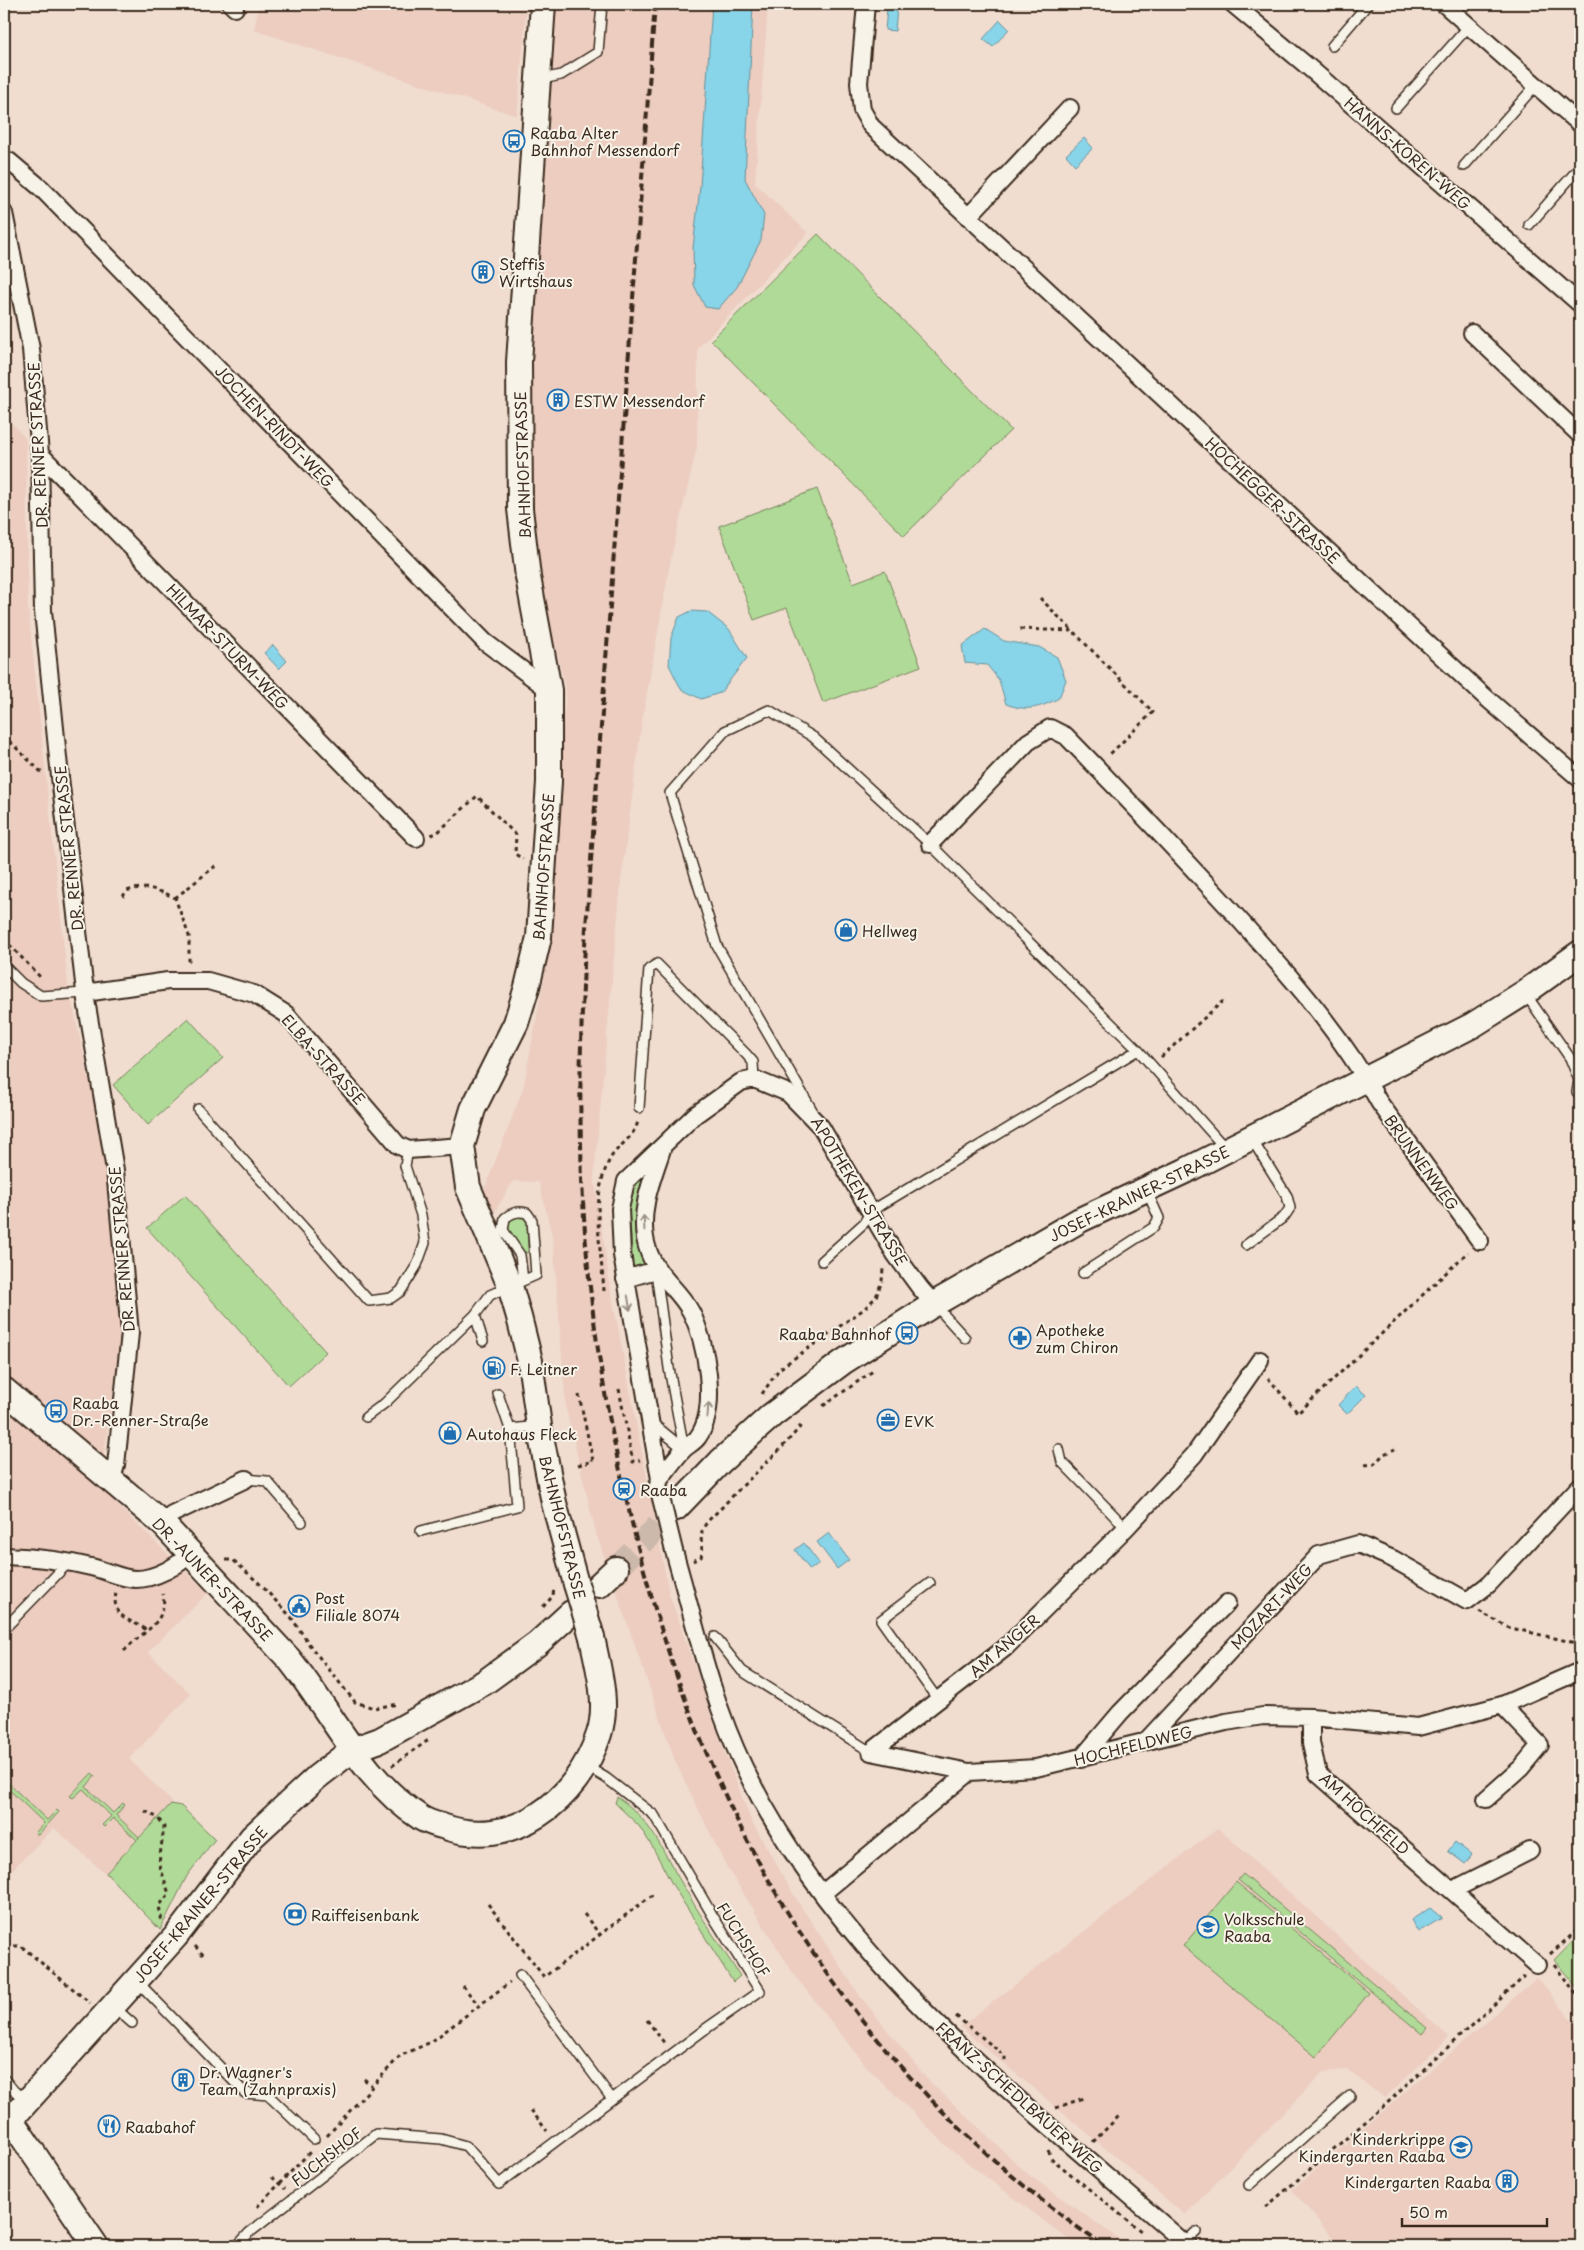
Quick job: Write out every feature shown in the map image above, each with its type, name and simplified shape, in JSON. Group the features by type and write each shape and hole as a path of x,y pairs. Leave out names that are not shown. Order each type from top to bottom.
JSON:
{"main road":[{"name":"BAHNHOFSTRASSE","path":"352,1750 386,1790 422,1819 459,1832 483,1834 510,1828 535,1818 562,1798 586,1766 600,1733 603,1692 592,1637 565,1585 554,1503 539,1426 516,1283 468,1186 462,1146 473,1109 516,1023 539,938 550,782 549,690 528,577 520,509 519,362 543,4"},
{"name":"JOSEF-KRAINER-STRASSE","path":"669,1502 721,1461 772,1414 843,1362 934,1304 1080,1220 1367,1081 1473,1026 1524,993 1580,952"},
{"name":"DR.-AUNER-STRASSE","path":"4,1390 163,1524 289,1659 317,1695 352,1750"},
{"path":"599,1586 616,1569"},
{"name":"JOSEF-KRAINER-STRASSE","path":"7,2123 110,2012 176,1936 252,1838 317,1777 352,1750 380,1740 485,1682 537,1644 571,1613"},
{"path":"7,2123 96,2246"}],"street":[{"name":"HOCHEGGER-STRASSE","path":"866,4 859,83 862,110 871,126 1483,695 1580,780"},
{"name":"HANNS-KOREN-WEG","path":"1233,4 1320,76 1580,304"},
{"path":"1444,4 1580,124"},
{"path":"968,217 1070,108"},
{"name":"JOCHEN-RINDT-WEG","path":"4,160 9,161 48,195 485,642 549,690"},
{"name":"DR. RENNER STRASSE","path":"4,213 31,349 40,454 43,611 85,993 115,1170 130,1333 116,1465 112,1482"},
{"path":"1472,333 1580,435"},
{"name":"HILMAR-STURM-WEG","path":"40,454 416,838"},
{"name":"BRUNNENWEG","path":"930,844 1028,742 1050,728 1066,736 1143,813 1297,982 1367,1081 1379,1102 1480,1241"},
{"name":"ELBA-STRASSE","path":"85,993 168,981 208,981 254,994 286,1014 398,1145 408,1150"},
{"path":"754,1079 788,1093 821,1127"},
{"name":"FRANZ-SCHEDLBAUER-WEG","path":"754,1079 741,1082 695,1115 665,1142 626,1181 620,1209 625,1279 660,1478 658,1485 669,1502 676,1558 707,1666 730,1734 740,1759 783,1840 875,1959 956,2042 1056,2132 1189,2240"},
{"name":"APOTHEKEN-STRASSE","path":"821,1127 895,1254 934,1304"},
{"path":"660,1478 684,1449 698,1437 708,1416 708,1384 702,1345 690,1311 656,1270 645,1239 643,1208 665,1142"},
{"path":"408,1150 462,1146"},
{"path":"625,1279 656,1270"},
{"name":"AM ANGER","path":"871,1752 1005,1648 1126,1528 1194,1455 1258,1362"},
{"path":"163,1524 172,1514 246,1479"},
{"path":"1467,1601 1488,1584 1580,1486"},
{"name":"MOZART-WEG","path":"1145,1742 1319,1555 1358,1544 1393,1559 1467,1601"},
{"path":"4,1556 69,1562 136,1579 179,1564 191,1553"},
{"path":"1081,1759 1120,1713 1227,1603"},
{"name":"HOCHFELDWEG","path":"871,1752 969,1772 1036,1768 1081,1759 1226,1722 1263,1716 1311,1717 1418,1727 1502,1705 1580,1671"},
{"path":"1486,1799 1521,1768 1540,1745 1502,1705"},
{"name":"AM HOCHFELD","path":"1311,1717 1311,1743 1318,1774 1453,1890 1542,1961"},
{"path":"823,1893 969,1772"},
{"path":"1453,1890 1530,1851"}],"lane":[{"path":"538,80 561,75 598,52 602,4"},
{"path":"1332,46 1368,4"},
{"path":"1396,108 1469,26"},
{"path":"1464,166 1536,84"},
{"path":"1528,225 1580,167"},
{"name":"APOTHEKEN-STRASSE","path":"821,1127 717,946 670,793 725,730 769,710 813,737 930,844"},
{"path":"930,844 1138,1050 1227,1150"},
{"path":"639,1108 649,969 657,964 746,1054 752,1062 754,1079"},
{"path":"4,966 21,983 42,996 85,993"},
{"path":"1524,993 1570,1058 1579,1080 1577,1092"},
{"path":"822,1261 864,1223 871,1211 1138,1050"},
{"path":"198,1109 369,1301 392,1298 401,1291 417,1265 424,1243 421,1216 405,1166 408,1150"},
{"path":"1246,1245 1284,1217 1290,1208 1287,1196 1251,1138"},
{"path":"1083,1273 1154,1227 1159,1218 1146,1189"},
{"path":"366,1417 385,1403 475,1315 490,1295 536,1275 532,1220 527,1213 519,1212 512,1213 505,1218 503,1230 520,1255 516,1283"},
{"path":"656,1270 670,1376 684,1449"},
{"path":"934,1304 966,1338"},
{"path":"475,1315 483,1341"},
{"path":"421,1531 517,1506 510,1429 498,1394"},
{"path":"650,1421 684,1449"},
{"path":"510,1429 539,1426"},
{"path":"1059,1449 1062,1462 1126,1528"},
{"path":"246,1479 267,1481 302,1522"},
{"path":"4,1629 69,1562"},
{"path":"930,1583 881,1620 938,1700"},
{"name":"HOCHFELDWEG","path":"715,1637 742,1671 871,1752"},
{"name":"FUCHSHOF","path":"237,2246 249,2234 376,2134 441,2139 466,2146 499,2184 672,2054 760,1991 694,1886 654,1815 606,1778 586,1766"},
{"path":"520,1975 612,2099"},
{"path":"137,1981 245,2093 268,2095 317,2140"},
{"path":"110,2012 132,2023"},
{"path":"4,2080 14,2091 29,2100"},
{"path":"1249,2186 1350,2096"}],"path":[{"path":"1040,598 1153,712 1097,768"},
{"path":"1020,629 1074,631"},
{"path":"4,736 62,793"},
{"path":"416,838 437,833 477,796 516,835 515,854 532,864"},
{"path":"175,898 218,864"},
{"path":"123,896 126,891 132,889 154,887 175,898 189,936 189,970"},
{"path":"4,940 57,994"},
{"path":"1152,1066 1223,1001"},
{"path":"1258,1362 1298,1414 1480,1241"},
{"path":"755,1400 779,1369 864,1309 876,1297 882,1281 883,1262"},
{"path":"618,1389 633,1462 656,1458"},
{"path":"578,1465 593,1461 579,1395"},
{"path":"676,1558 701,1557 703,1551 703,1528 747,1479 790,1440 800,1427 794,1420"},
{"path":"1365,1465 1374,1464 1384,1454 1395,1449"},
{"path":"224,1560 233,1560 262,1585 291,1617 311,1647 355,1702 374,1708 388,1707 405,1702"},
{"path":"539,1612 565,1585"},
{"path":"116,1592 114,1604 119,1614 147,1630"},
{"path":"124,1651 160,1619 165,1605 163,1594"},
{"path":"1467,1601 1484,1614 1507,1627 1580,1644"},
{"path":"145,1811 158,1818 164,1827 159,1863 169,1894 159,1906 164,1925"},
{"path":"488,1904 544,1977 655,1893"},
{"path":"584,1914 600,1935"},
{"path":"1266,2207 1385,2105 1580,1928"},
{"path":"6,1946 21,1946 110,2012"},
{"path":"1542,1961 1580,1998"},
{"path":"317,2140 400,2056 431,2042 534,1964"},
{"path":"463,1986 479,2006"},
{"path":"647,2020 672,2054"},
{"path":"364,2079 372,2086"},
{"path":"1053,2109 1086,2098"},
{"path":"531,2110 555,2141"},
{"path":"1093,2142 1118,2116"},
{"path":"1056,2132 1050,2140 1048,2151 1052,2159 1143,2233"},
{"path":"253,2211 312,2150"}],"shaded area":[{"path":"259,4 527,4 517,116 254,30"},
{"path":"549,4 768,4 755,183 808,233 698,348 697,447 671,558 642,721 621,882 594,1177 611,1291 669,1593 719,1737 751,1820 797,1900 860,1996 927,2079 1029,2175 1129,2246 1077,2246 952,2151 868,2068 795,1976 725,1864 675,1761 596,1533 566,1409 553,1240 539,1182 513,1181 493,1215 483,1193 523,1089 545,974 566,691 536,562 528,410"},
{"path":"4,414 26,439 28,607 68,985 111,1177 122,1331 99,1487 208,1593 148,1652 191,1694 129,1759 174,1804 109,1877 54,1828 4,1878"},
{"name":"Volksschule Raaba","path":"1218,1828 1449,2037 1385,2098 1347,2070 1323,2072 1185,2215 960,2027"},
{"name":"Kinderkrippe Kindergarten Raaba","path":"1537,1978 1580,2030 1580,2246 1340,2246 1292,2190"}],"green space":[{"path":"818,234 1011,430 904,536 711,340"},
{"path":"817,489 853,583 885,571 921,666 823,703 787,608 754,620 719,526"},
{"path":"188,1018 223,1058 148,1125 113,1085"},
{"path":"647,1174 639,1200 638,1221 649,1267 637,1270 633,1266 629,1207 640,1175"},
{"path":"185,1195 326,1352 289,1386 147,1228"},
{"path":"515,1217 523,1218 527,1221 528,1253 520,1249 511,1237 509,1223"},
{"path":"92,1773 95,1776 86,1787 113,1813 123,1803 125,1805 116,1815 139,1837 138,1839 171,1804 181,1806 215,1839 187,1876 160,1930 106,1873 137,1840 113,1818 104,1827 102,1825 111,1816 83,1789 73,1798 70,1796"},
{"path":"4,1779 47,1820 57,1810 59,1812 38,1835 35,1833 44,1823 4,1785"},
{"path":"617,1797 638,1815 654,1835 695,1906 740,1976 733,1982 672,1884 639,1826 615,1803"},
{"path":"1243,1874 1427,2028 1422,2034 1238,1880"},
{"path":"1236,1882 1369,1993 1316,2057 1183,1946"},
{"path":"1580,1933 1580,1991 1554,1960"}],"water":[{"path":"712,4 753,4 745,179 764,215 761,240 737,287 718,309 705,307 694,285 693,248 700,187"},
{"path":"887,8 897,8 895,31 885,30"},
{"path":"1000,20 1009,29 993,47 983,39"},
{"path":"1084,138 1093,148 1075,165 1066,155"},
{"path":"691,611 707,612 729,629 747,658 720,693 701,699 681,689 669,665 671,638 679,617"},
{"path":"985,629 1004,641 1039,647 1057,657 1066,680 1059,698 1033,708 1020,708 1006,704 999,680 987,665 965,663 962,646"},
{"path":"273,645 287,661 279,669 264,653"},
{"path":"1356,1386 1366,1395 1347,1414 1338,1405"},
{"path":"829,1533 849,1560 837,1569 817,1542"},
{"path":"804,1543 819,1563 810,1570 795,1550"},
{"path":"1455,1842 1472,1855 1465,1864 1448,1851"},
{"path":"1430,1908 1442,1918 1418,1932 1411,1920"}],"tunnel":[{"path":"616,1569 676,1508"}],"railway":[{"path":"655,4 586,927 581,1035 581,1144 585,1235 601,1371 618,1461 658,1618 695,1725 740,1827 794,1923 857,2013 929,2097 1011,2175 1104,2246"}],"place":[{"name":"Raaba Alter Bahnhof Messendorf","path":"514,141"},
{"name":"Steffis Wirtshaus","path":"483,272"},
{"name":"ESTW Messendorf","path":"558,400"},
{"name":"Hellweg","path":"846,930"},
{"name":"Raaba Bahnhof","path":"907,1333"},
{"name":"Apotheke zum Chiron","path":"1020,1338"},
{"name":"F. Leitner","path":"494,1368"},
{"name":"Raaba Dr.-Renner-Straße","path":"56,1411"},
{"name":"EVK","path":"888,1420"},
{"name":"Autohaus Fleck","path":"450,1433"},
{"name":"Raaba","path":"624,1489"},
{"name":"Post Filiale 8074","path":"299,1606"},
{"name":"Raiffeisenbank","path":"295,1914"},
{"name":"Volksschule Raaba","path":"1208,1927"},
{"name":"Dr. Wagner's Team (Zahnpraxis)","path":"183,2080"},
{"name":"Raabahof","path":"109,2126"},
{"name":"Kinderkrippe Kindergarten Raaba","path":"1461,2147"},
{"name":"Kindergarten Raaba","path":"1507,2181"}]}
